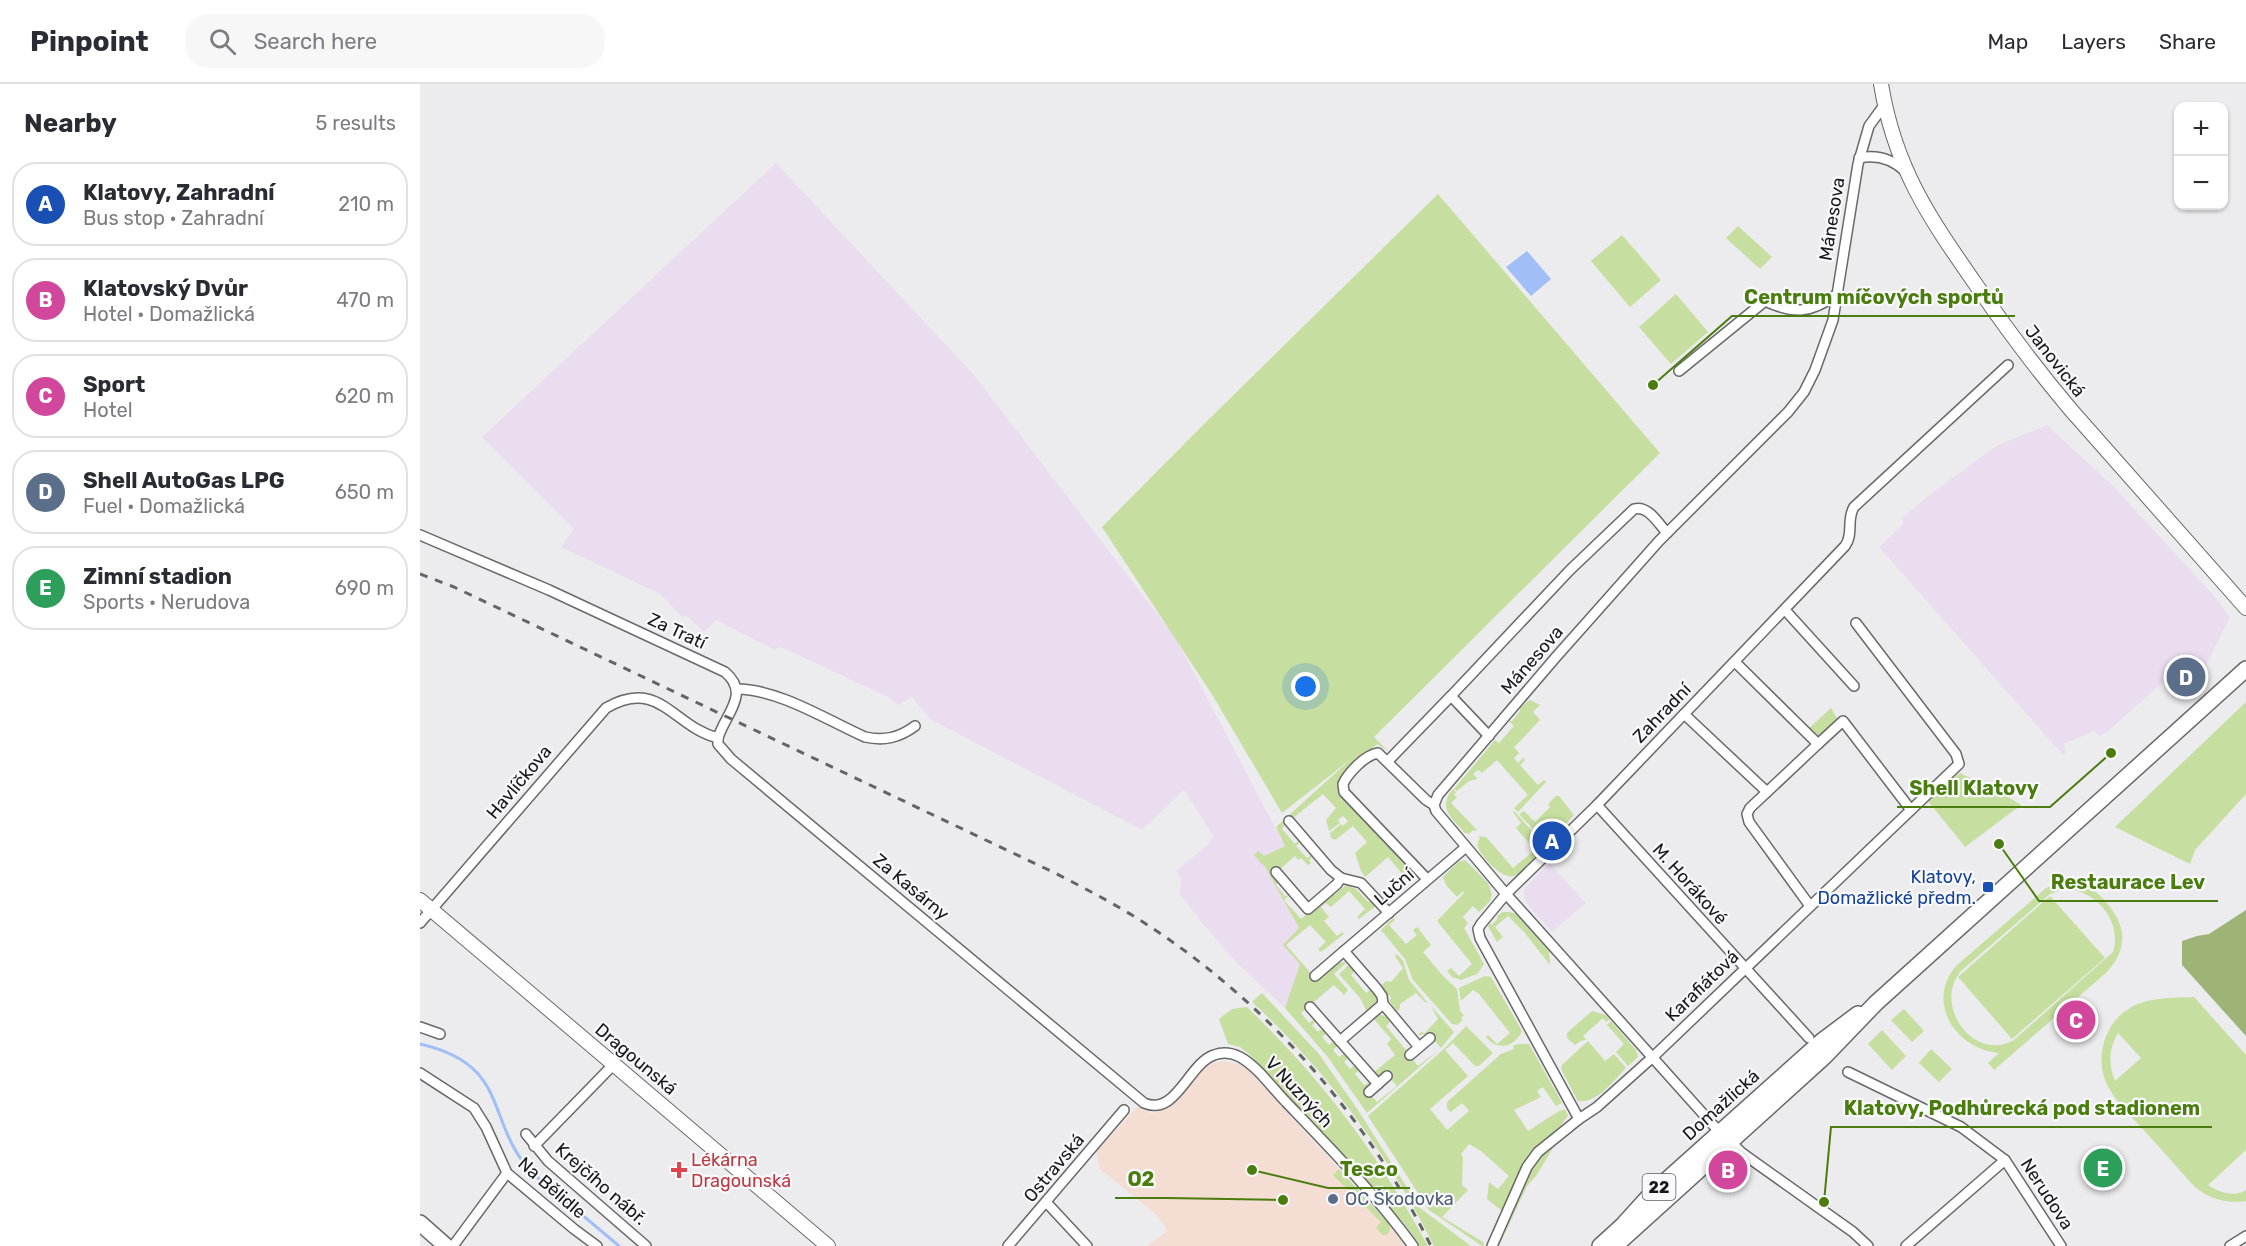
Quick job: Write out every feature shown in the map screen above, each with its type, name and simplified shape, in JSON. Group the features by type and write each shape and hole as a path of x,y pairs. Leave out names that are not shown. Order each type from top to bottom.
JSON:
{"main road":[{"name":"Janovická","path":"1881,84 1893,138 1905,171 1938,230 2044,379 2246,608"},
{"name":"Domažlická","path":"1600,1246 1643,1202 1824,1057 1876,1003 2246,669"},
{"name":"Dragounská","path":"420,900 828,1246"},
{"name":"Domažlická","path":"1615,1246 1726,1136"},
{"path":"420,1223 446,1246"}],"street":[{"name":"Mánesova","path":"1434,805 1438,795 1556,657 1667,533 1769,432 1804,392 1825,345 1833,320 1859,158 1869,126 1885,104"},
{"name":"Mánesova","path":"1859,158 1871,156 1883,158 1895,162 1905,171"},
{"path":"1679,371 1765,301 1787,310 1798,311 1823,305 1836,295"},
{"name":"Zahradní","path":"1579,1119 1478,933 1481,924 1506,894 1597,805 1848,543 1849,518 1854,507 2008,365"},
{"path":"1388,761 1570,570 1634,509 1638,507 1646,510 1667,533"},
{"name":"Za Tratí","path":"420,535 725,672 731,677 737,689"},
{"path":"1785,610 1854,686"},
{"name":"Karafiátová","path":"1492,1246 1527,1167 1538,1152 1597,1107 1653,1056 1959,764 1956,754 1856,623"},
{"path":"1735,662 1818,744"},
{"path":"718,738 735,702 737,689 750,689 775,696 874,739 896,737 915,726"},
{"path":"1451,696 1489,736"},
{"name":"Havlíčkova","path":"420,923 600,712 628,698 642,698 662,705"},
{"name":"Za Kasárny","path":"662,705 705,733 718,738 718,744 731,759 1140,1100"},
{"path":"1836,713 1911,810"},
{"path":"1684,714 1767,792"},
{"path":"1810,906 1747,818 1750,808 1842,721"},
{"path":"1427,879 1344,792 1343,788 1347,778 1372,754 1381,754 1426,800 1434,805 1436,811 1506,894 1742,1153 1853,1232 1868,1246"},
{"name":"M. Horákové","path":"1597,805 1809,1038"},
{"path":"1289,820 1331,870 1341,878 1361,883 1389,913"},
{"name":"Luční","path":"1316,976 1466,847"},
{"path":"1276,872 1308,909 1341,878"},
{"path":"1344,951 1377,989 1382,996 1383,1004 1419,1047"},
{"path":"1340,1041 1383,1004"},
{"path":"1310,1007 1378,1084"},
{"path":"420,1027 440,1034"},
{"path":"1410,1055 1430,1038"},
{"name":"V Nuzných","path":"1140,1100 1151,1106 1162,1105 1169,1101 1206,1059 1221,1053 1239,1057 1252,1066 1315,1132 1381,1206 1413,1246"},
{"path":"534,1146 614,1064"},
{"name":"Nerudova","path":"1848,1072 1961,1127 2005,1160 2061,1246"},
{"name":"Na Bělidle","path":"420,1073 474,1108 486,1127 507,1173 597,1246"},
{"path":"1369,1092 1387,1076"},
{"name":"Ostravská","path":"1008,1246 1124,1110"},
{"name":"Krejčího nábř.","path":"526,1134 534,1146 573,1183 646,1246"},
{"path":"1906,1246 2005,1160"},
{"path":"453,1246 507,1173"},
{"path":"1046,1202 1087,1246"},
{"path":"2230,1246 2246,1236"}],"shaded area":[{"path":"776,163 974,375 1175,637 1285,846 1264,857 1254,855 1265,867 1299,929 1284,945 1300,964 1285,1008 1238,964 1180,894 1181,878 1176,871 1210,843 1209,841 1214,837 1184,790 1142,830 930,719 912,697 898,705 888,697 781,647 775,650 716,620 704,632 686,615 683,618 660,594 561,547 574,529 482,437"},
{"path":"2047,425 2114,487 2216,598 2230,617 2205,667 2193,655 2107,732 2099,736 2094,731 2064,744 2065,753 2062,754 1879,547 1904,523 1901,519 1996,446"},
{"path":"1549,863 1586,903 1552,932 1528,905 1523,895 1525,888"},
{"name":"OC Škodovka","path":"1225,1061 1242,1065 1249,1071 1389,1224 1405,1246 1147,1246 1166,1232 1165,1226 1151,1210 1100,1169 1096,1152 1138,1106 1151,1113 1166,1110 1201,1070 1212,1063"}],"green space":[{"path":"1438,194 1660,453 1374,737 1388,751 1377,744 1342,778 1340,782 1414,872 1398,885 1395,883 1404,876 1388,857 1365,877 1355,853 1367,842 1353,826 1335,840 1331,838 1330,833 1348,821 1343,816 1338,820 1340,823 1329,831 1326,820 1336,808 1323,794 1293,818 1291,817 1282,829 1295,844 1300,839 1302,841 1296,846 1307,858 1314,855 1308,865 1295,856 1279,870 1276,869 1270,874 1285,896 1289,895 1284,900 1301,919 1332,893 1334,895 1346,885 1356,889 1368,902 1371,900 1376,906 1359,919 1357,917 1365,909 1349,891 1331,907 1326,903 1321,907 1329,917 1324,921 1337,936 1342,932 1344,934 1321,952 1318,949 1326,942 1310,925 1286,945 1317,980 1337,963 1347,962 1334,974 1348,990 1344,995 1334,985 1301,1013 1309,1023 1315,1019 1312,1025 1318,1032 1323,1028 1327,1033 1322,1037 1329,1045 1334,1040 1338,1045 1333,1050 1339,1057 1345,1053 1349,1057 1344,1062 1350,1069 1355,1065 1359,1070 1355,1074 1364,1085 1370,1082 1365,1089 1377,1102 1397,1086 1385,1073 1378,1077 1373,1073 1395,1055 1387,1044 1391,1039 1373,1018 1380,1014 1386,1017 1390,1022 1386,1026 1406,1050 1412,1046 1408,1054 1418,1066 1439,1050 1367,1113 1327,1056 1285,1008 1300,964 1283,945 1299,928 1265,867 1254,855 1258,851 1264,856 1285,846 1276,827 1351,759 1282,813 1213,696 1102,527"},
{"path":"1738,226 1772,257 1760,269 1726,238"},
{"path":"1622,235 1661,280 1630,307 1591,261"},
{"path":"1676,294 1708,332 1671,364 1639,327"},
{"path":"1530,700 1540,705 1533,712 1540,720 1514,747 1519,753 1514,758 1518,763 1523,758 1525,760 1520,765 1538,785 1544,780 1546,782 1518,812 1514,808 1528,795 1497,760 1482,773 1478,770 1473,774 1478,779 1469,781 1457,791 1454,789 1495,740 1499,743 1514,726 1509,721 1512,721 1520,711 1520,707"},
{"path":"2246,702 2246,794 2195,850 2190,864 2115,827"},
{"path":"1831,708 1838,720 1819,738 1807,730"},
{"path":"1960,773 2021,805 1965,847 1928,801 1938,792 1940,794 1949,784 1948,782"},
{"path":"1453,789 1457,797 1451,803 1477,830 1469,834 1465,833 1451,817 1446,807 1448,796"},
{"path":"1559,796 1574,815 1555,835 1553,834 1547,844 1519,814 1524,811 1535,822 1550,807 1548,804"},
{"path":"1514,811 1545,845 1522,870 1514,876 1509,876 1493,867 1483,856 1478,847 1480,838 1478,836 1486,837 1513,868 1535,850 1516,828 1521,823"},
{"path":"1465,860 1488,883 1492,894 1490,901 1479,912 1473,906 1463,917 1468,923 1464,928 1484,964 1477,974 1461,980 1452,977 1447,971 1451,968 1459,976 1472,964 1437,921 1464,893 1463,891 1457,897 1446,885 1443,877 1458,862"},
{"path":"2070,883 2085,886 2106,902 2121,928 2122,945 2119,954 2107,972 1994,1070 1988,1063 1999,1053 1984,1050 1970,1043 1950,1022 1945,1009 1944,995 1947,980 1956,966 2046,888","holes":["2064,889 2075,890 2096,901 2110,918 2115,940 2113,952 2014,1040 1999,1045 1985,1044 1972,1037 1954,1014 1951,999 1953,985 1961,971 2050,894"]},
{"path":"2050,896 2105,958 2012,1039 1958,977"},
{"path":"2246,910 2246,1036 2182,965 2182,941 2209,934"},
{"path":"1503,912 1516,914 1549,951 1550,965 1508,916 1495,927 1503,937 1497,942 1488,926 1490,923 1492,925 1498,918 1497,916"},
{"path":"1393,918 1395,920 1389,925 1406,944 1417,935 1413,930 1417,927 1431,945 1423,952 1457,989 1460,1011 1464,1015 1461,1018 1463,1020 1457,1025 1452,1024 1413,980 1405,959 1381,930"},
{"path":"1397,954 1403,961 1409,980 1427,1002 1416,993 1400,1004 1397,1012 1389,1000 1390,995 1388,996 1382,985 1386,981 1391,982 1403,968 1395,956"},
{"path":"1350,964 1356,970 1351,975 1366,993 1371,989 1377,998 1376,1003 1367,1012 1360,998 1339,974"},
{"path":"1485,976 1491,977 1522,1031 1515,1041 1505,1046 1495,1044 1486,1037 1488,1035 1497,1044 1510,1033 1479,994 1473,990 1461,1001 1459,988"},
{"path":"1262,993 1319,1054 1358,1110 1420,1208 1471,1246 1434,1246 1397,1179 1354,1116 1306,1056 1252,1002"},
{"path":"2194,997 2246,1055 2246,1150 2208,1185 2227,1193 2237,1194 2246,1190 2246,1201 2218,1200 2194,1186 2121,1105 2105,1080 2102,1068 2103,1048 2106,1036 2116,1019 2135,1005 2157,999","holes":["2118,1033 2141,1058 2115,1081 2110,1056"]},
{"path":"1431,1006 1454,1032 1441,1048 1429,1034 1417,1035 1421,1032 1425,1033 1438,1019"},
{"path":"1247,1007 1300,1063 1347,1119 1389,1179 1428,1246 1420,1246 1404,1223 1250,1055 1240,1047 1228,1044 1219,1019 1232,1009"},
{"path":"1904,1009 1924,1031 1912,1042 1891,1020"},
{"path":"1592,1011 1606,1015 1610,1019 1606,1022 1603,1018 1583,1036 1586,1039 1575,1045 1567,1038 1567,1033"},
{"path":"1611,1021 1636,1050 1638,1057 1628,1066 1616,1052 1624,1044 1607,1025"},
{"path":"1466,1026 1493,1053 1479,1066 1475,1066 1453,1043 1445,1050 1468,1076 1430,1109 1447,1130 1469,1111 1462,1103 1451,1112 1447,1109 1447,1102 1501,1054 1514,1049 1513,1046 1518,1044 1529,1044 1562,1103 1556,1106 1543,1087 1537,1091 1541,1097 1514,1110 1528,1131 1559,1111 1565,1109 1568,1116 1561,1125 1562,1127 1526,1160 1502,1211 1487,1199 1489,1182 1498,1189 1509,1176 1481,1151 1469,1144 1461,1154 1463,1157 1462,1185 1468,1190 1442,1217 1483,1242 1482,1246 1429,1210 1368,1116 1444,1049"},
{"path":"1882,1030 1906,1056 1892,1070 1868,1044"},
{"path":"1588,1041 1605,1061 1614,1054 1626,1068 1611,1085 1598,1095 1592,1099 1578,1101 1561,1069 1562,1065"},
{"path":"1931,1049 1952,1069 1939,1082 1919,1063"},
{"path":"1556,1143 1536,1176 1527,1186 1499,1246 1496,1246 1530,1170 1538,1159"},
{"path":"1339,1169 1389,1224 1390,1230 1387,1235 1383,1235 1376,1228 1381,1222 1333,1175"}],"water":[{"path":"1527,251 1551,279 1531,296 1506,267"}],"waterway":[{"path":"420,1044 449,1053 469,1065 483,1080 516,1152 531,1172 619,1246"}],"railway":[{"path":"420,574 454,587 1055,873 1146,924 1191,955 1233,990 1310,1066 1377,1152 1431,1246"}],"place":[{"name":"Centrum míčových sportů","path":"1653,385"},
{"name":"Shell AutoGas LPG","path":"2186,677"},
{"name":"Shell Klatovy","path":"2111,753"},
{"name":"Klatovy, Zahradní","path":"1552,841"},
{"name":"Restaurace Lev","path":"1999,844"},
{"name":"Klatovy, Domažlické předm.","path":"1988,887"},
{"name":"Sport","path":"2076,1020"},
{"name":"Zimní stadion","path":"2103,1168"},
{"name":"Lékárna Dragounská","path":"679,1170"},
{"name":"Tesco","path":"1252,1170"},
{"name":"Klatovský Dvůr","path":"1728,1170"},
{"name":"OC Škodovka","path":"1333,1199"},
{"name":"O2","path":"1283,1200"},
{"name":"Klatovy, Podhůrecká pod stadionem","path":"1824,1202"}]}
